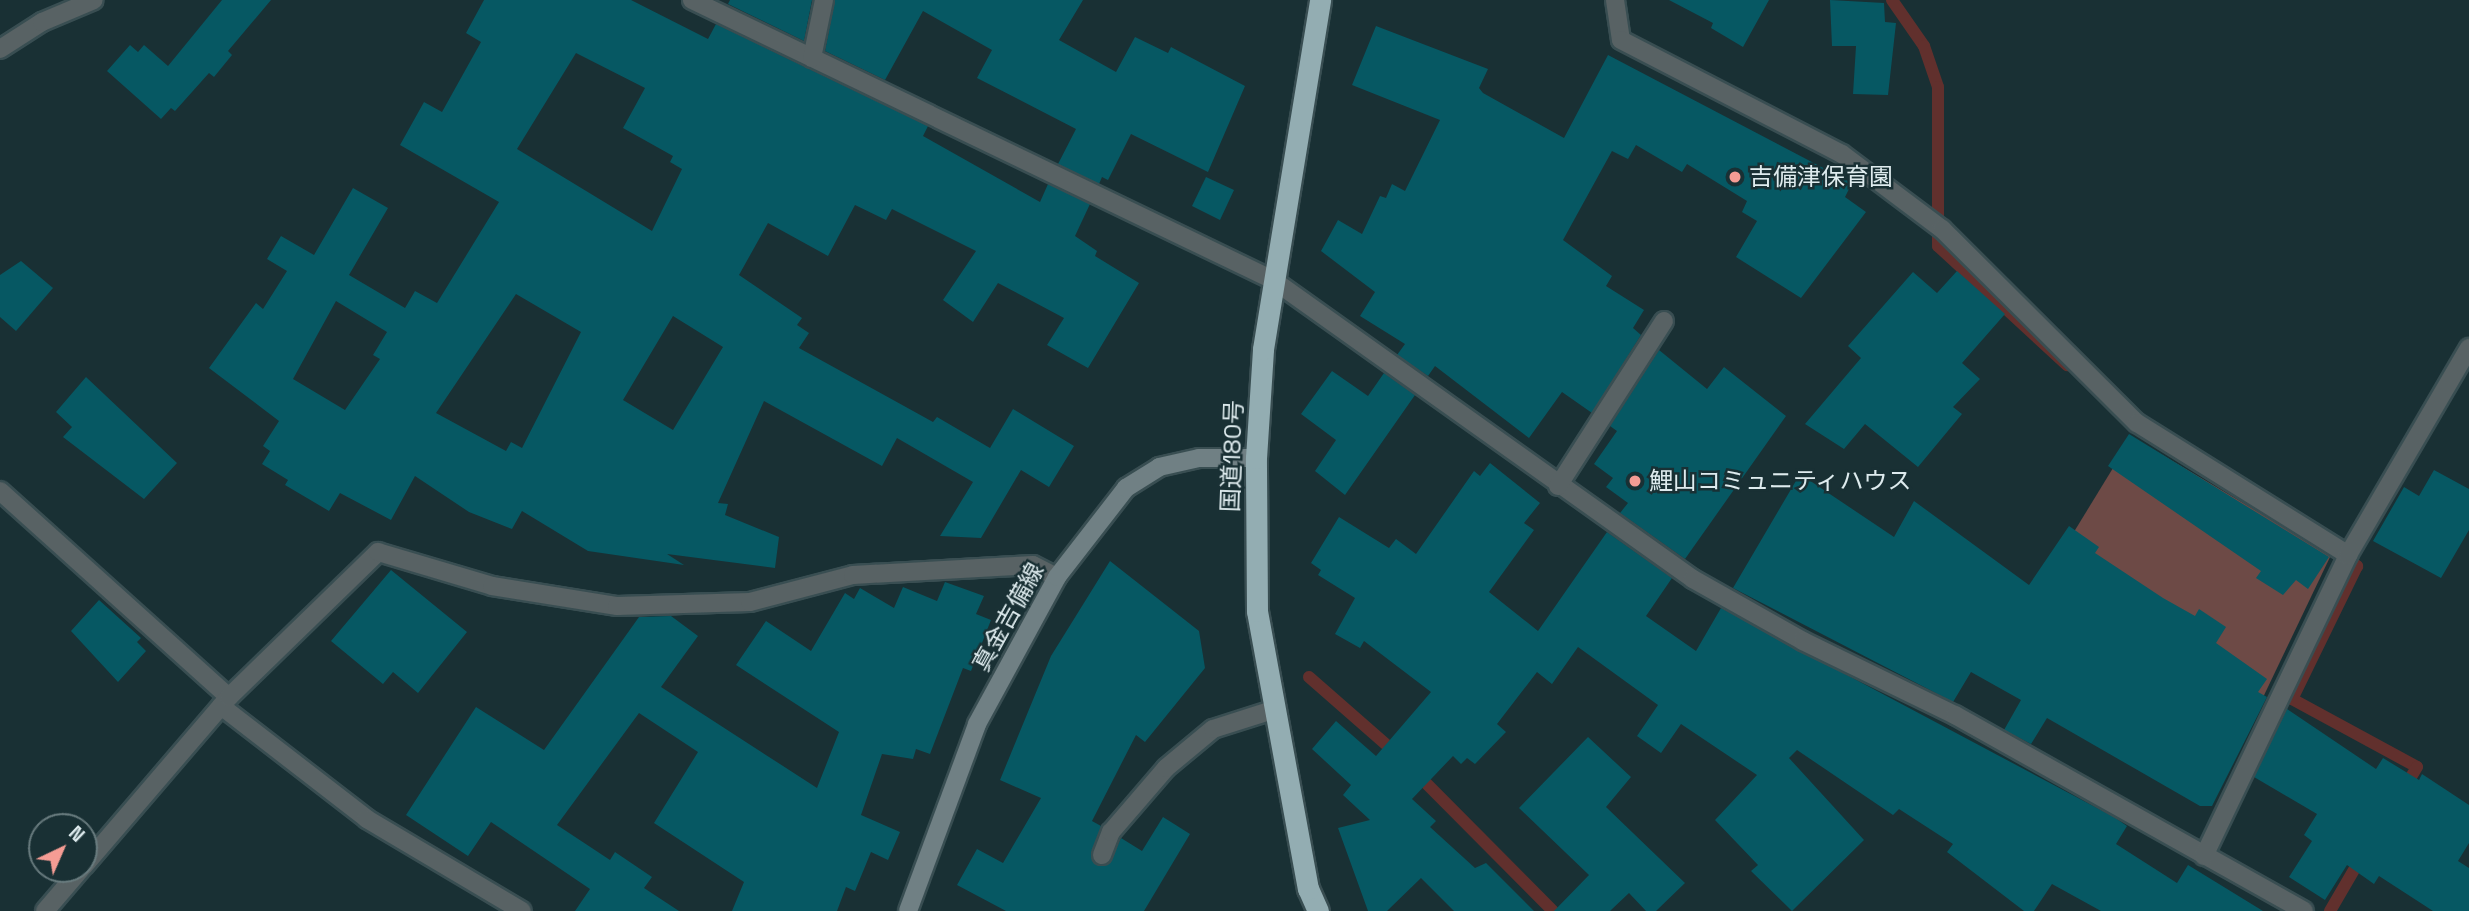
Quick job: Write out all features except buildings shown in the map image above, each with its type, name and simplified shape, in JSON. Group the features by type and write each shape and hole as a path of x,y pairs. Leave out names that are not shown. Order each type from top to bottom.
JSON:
{"highway":[{"name":"国道180号","path":"1318,911 1308,889 1273,710 1257,611 1256,458 1273,280 1320,0"}],"main road":[{"name":"真金吉備線","path":"908,911 977,724 1057,577 1126,488 1159,467 1199,458 1256,458"}],"street":[{"path":"0,49 42,22 94,0"},
{"path":"692,0 1273,280 1429,386 1558,486 1693,579 1803,641 1955,715 2304,911"},
{"path":"813,58 824,0"},
{"path":"1615,0 1621,40 1842,154 1942,229 2137,423 2348,555"},
{"path":"1558,486 1664,321"},
{"path":"2204,856 2348,555 2469,348"},
{"path":"0,491 225,701 367,820 522,911"},
{"path":"98,849 225,701 378,552 492,586 617,606 750,602 853,575 1033,565 1057,577"},
{"path":"1102,855 1111,832 1166,768 1213,729 1273,710"},
{"path":"45,911 69,883"}],"shaded area":[{"path":"2132,437 2331,555 2246,733 2039,589"}],"waterway":[{"path":"1892,0 1924,46 1938,87 1938,246 2067,365"},
{"path":"2339,554 2357,566 2292,699 2417,767 2404,789"},
{"path":"1309,677 1398,755"},
{"path":"1416,773 1553,911"},
{"path":"2330,911 2361,858"}],"place":[{"name":"吉備津保育園","path":"1735,177"},
{"name":"鯉山コミュニティハウス","path":"1635,481"}]}
